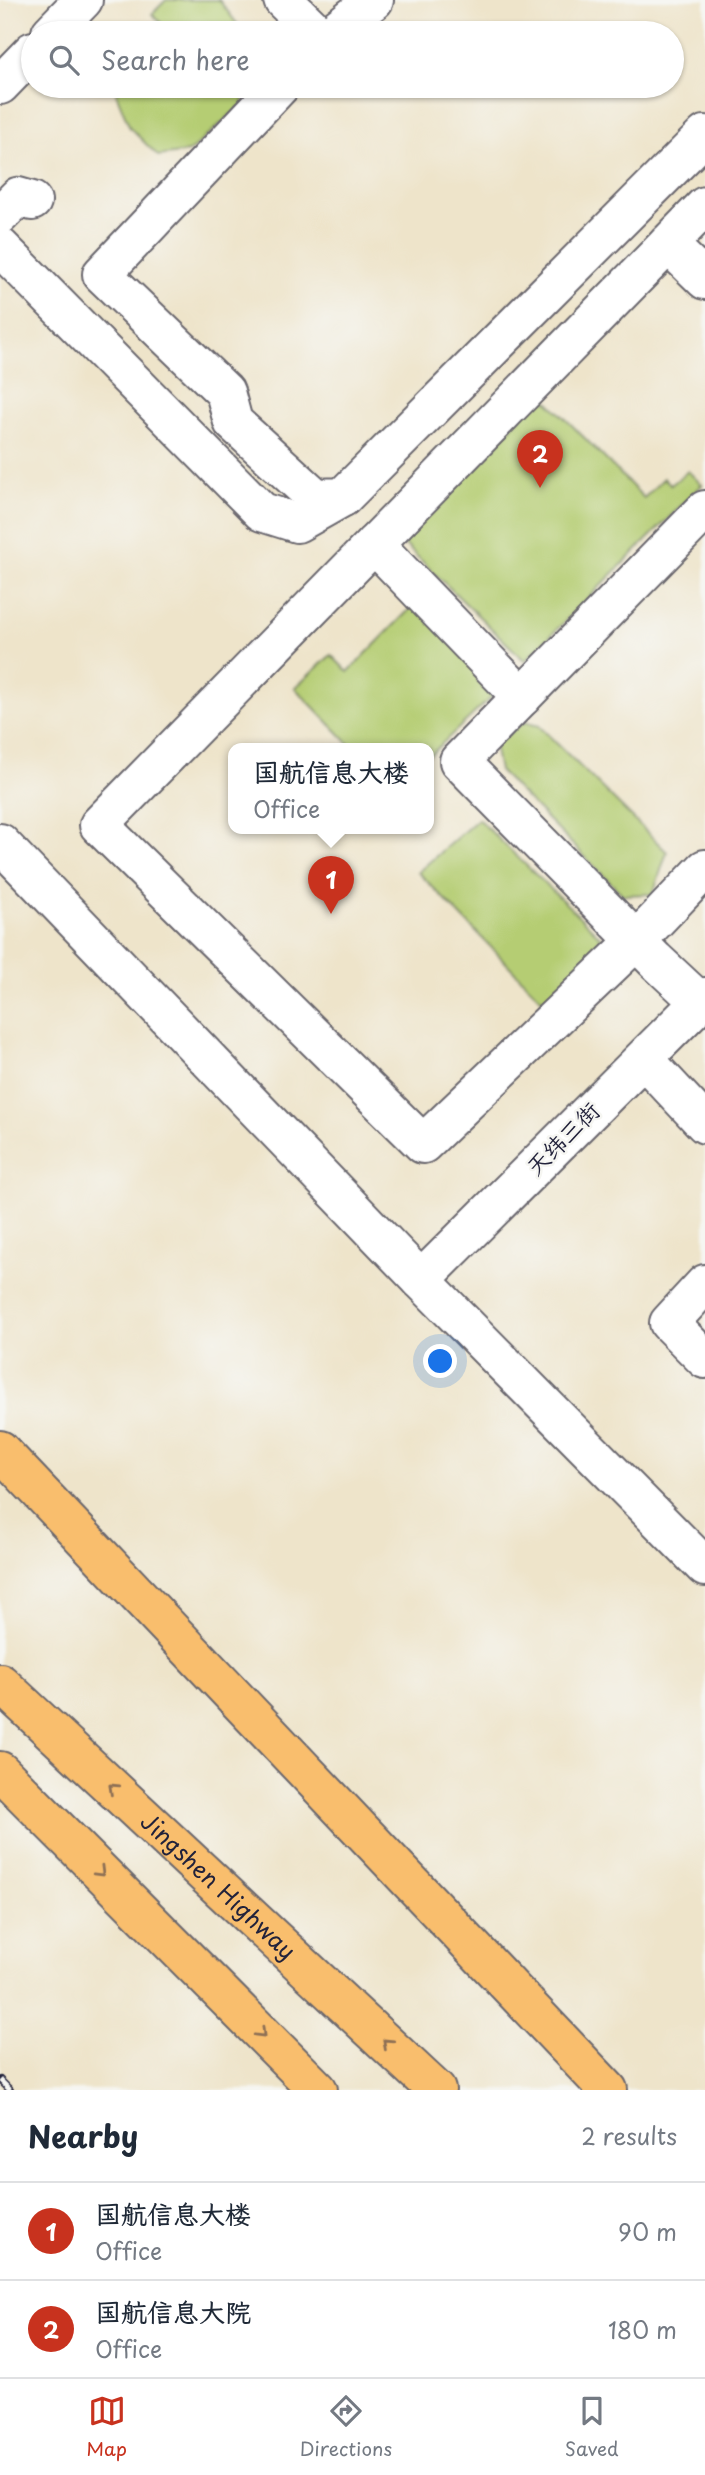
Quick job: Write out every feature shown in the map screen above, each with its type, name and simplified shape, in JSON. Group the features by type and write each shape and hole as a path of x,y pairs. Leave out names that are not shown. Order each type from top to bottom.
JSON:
{"main road":[{"path":"0,1450 608,2090"},
{"name":"Jingshen Highway","path":"0,1683 436,2090"},
{"path":"0,1771 318,2090"}],"street":[{"path":"63,21 83,0"},
{"path":"283,0 305,21"},
{"path":"347,21 373,0"},
{"path":"0,85 21,63"},
{"path":"269,98 102,274 225,392 233,422 260,447 316,498 343,497"},
{"path":"0,247 262,512 297,523 343,497 705,135"},
{"path":"705,206 99,825 423,1144 636,941 705,869"},
{"path":"668,244 705,280"},
{"path":"703,1000 636,941 459,761 705,510"},
{"path":"374,544 522,697"},
{"path":"0,843 421,1280 705,1567"},
{"name":"天纬三街","path":"421,1280 703,1000"},
{"path":"644,1059 705,1125"},
{"path":"705,1284 669,1323 705,1359"}],"green space":[{"path":"166,0 219,0 235,21 159,21 152,14"},
{"path":"118,98 245,98 243,104 189,152 158,156 130,128"},
{"path":"542,395 644,498 664,478 671,485 688,471 702,485 525,661 400,540"},
{"path":"414,605 498,691 434,751 434,743 348,743 295,688 331,655 348,672"},
{"path":"524,722 539,726 667,852 653,894 623,895 499,771 494,745"},
{"path":"478,819 610,946 549,1007 418,872"}],"railway":[{"path":"0,2080 10,2090"}],"place":[{"name":"国航信息大院","path":"540,488"},
{"name":"国航信息大楼","path":"331,914"}]}
